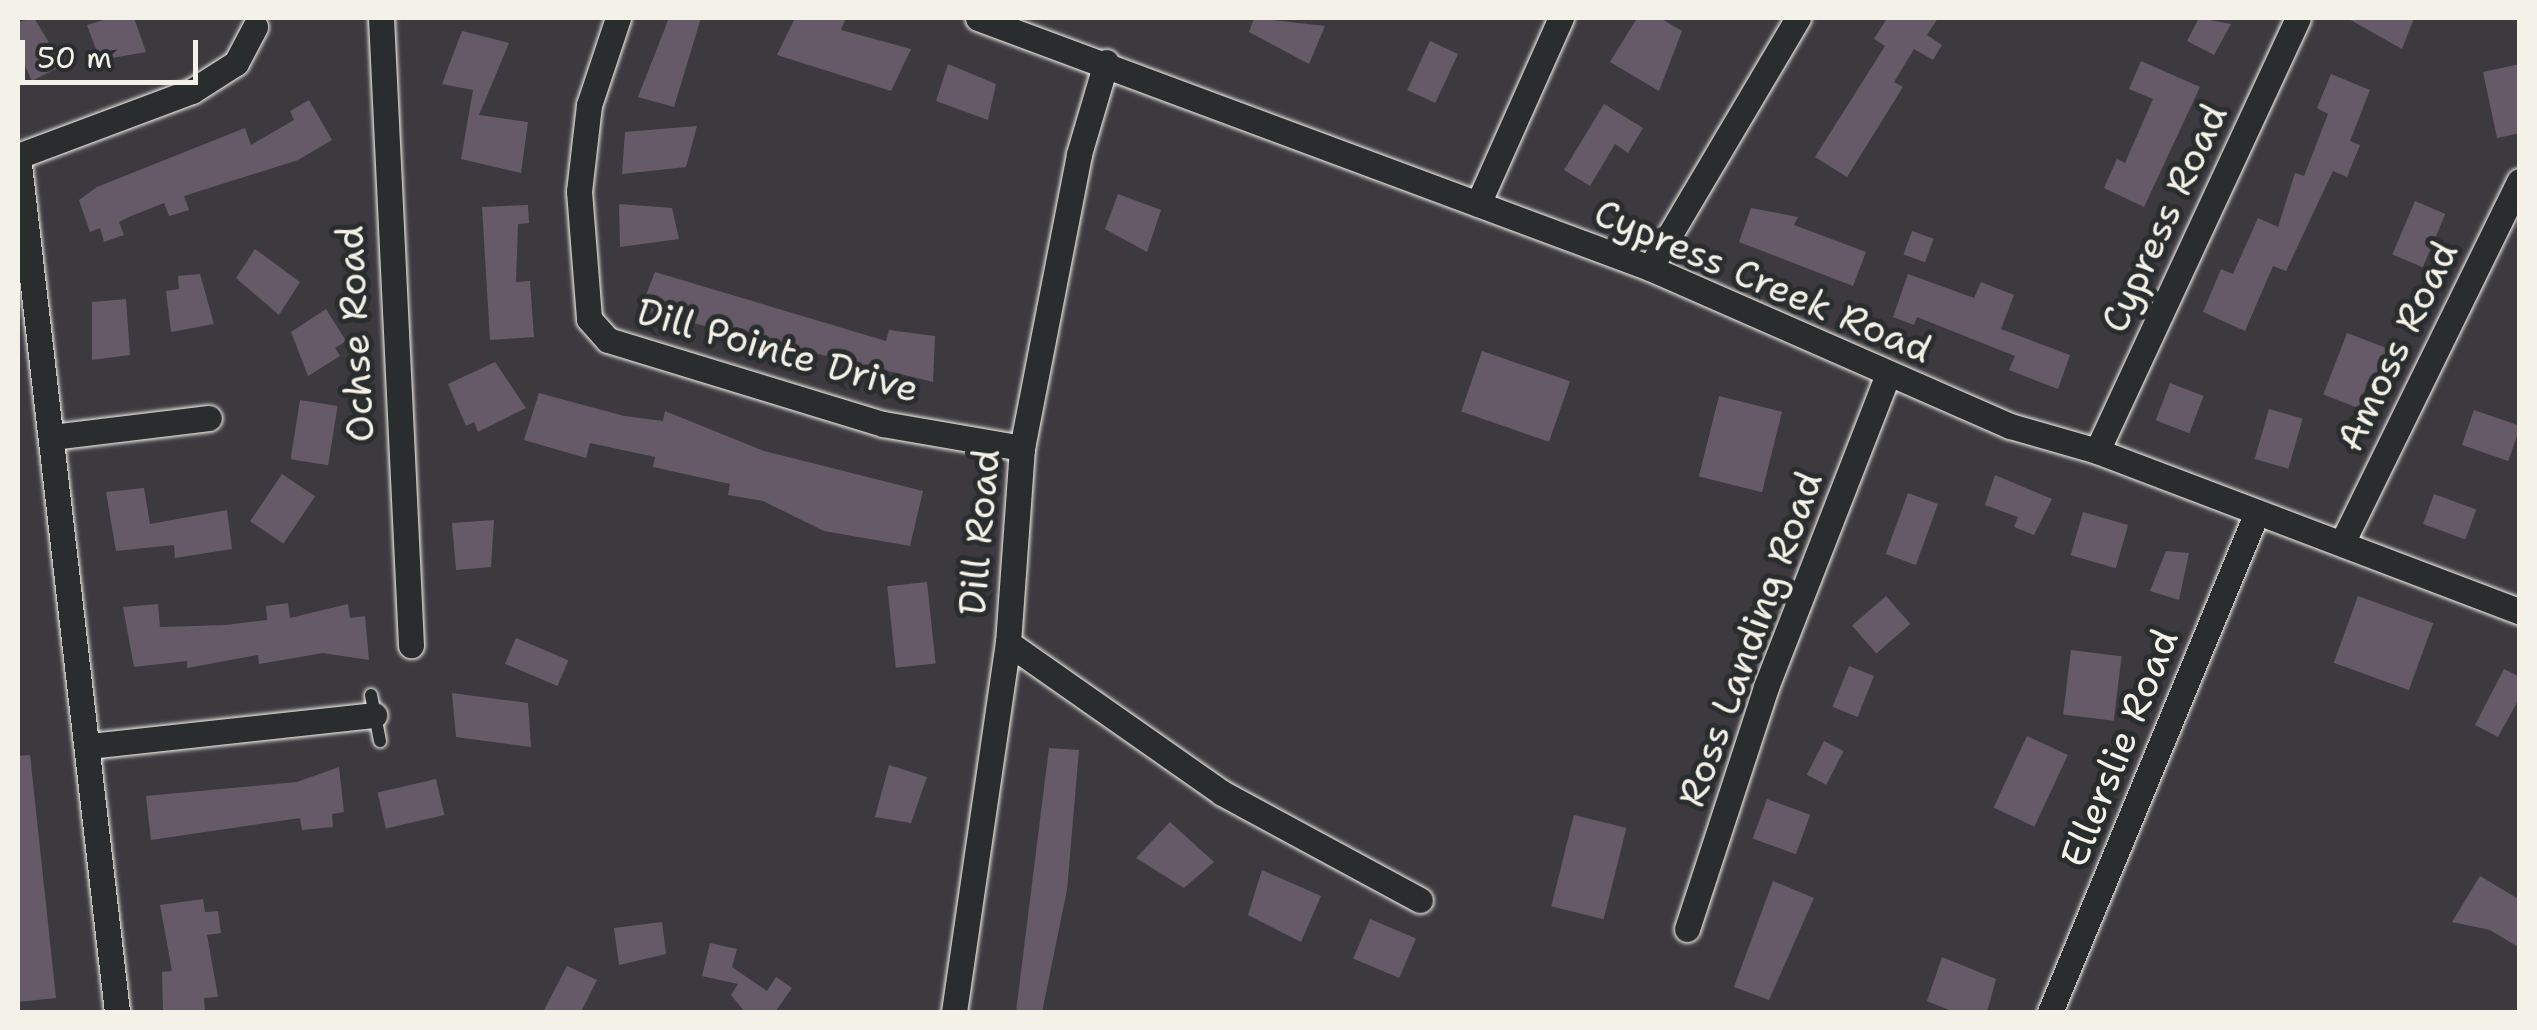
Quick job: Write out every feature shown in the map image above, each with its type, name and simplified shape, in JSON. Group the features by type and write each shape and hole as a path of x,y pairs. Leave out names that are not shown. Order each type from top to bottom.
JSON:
{"street":[{"name":"Ochse Road","path":"381,18 387,270 412,645"},
{"name":"Dill Pointe Drive","path":"618,18 589,105 579,191 590,319 608,340 883,424 1022,448"},
{"name":"Cypress Creek Road","path":"978,18 1106,62 1650,268 1887,377 2097,451 2520,612"},
{"path":"1478,204 1561,18"},
{"path":"1650,268 1798,18"},
{"name":"Cypress Road","path":"2097,451 2298,18"},
{"path":"116,1012 89,746 18,156 192,92 236,63 255,28"},
{"name":"Dill Road","path":"954,1012 1008,644 1022,448 1079,154 1106,62"},
{"name":"Amoss Road","path":"2342,543 2519,182"},
{"name":"Ross Landing Road","path":"1687,930 1766,686 1887,377"},
{"path":"52,437 209,418"},
{"name":"Ellerslie Road","path":"2050,1012 2257,512"},
{"path":"1008,644 1222,794 1420,900"},
{"path":"89,746 372,705"}],"lane":[{"path":"372,705 380,741"}],"building":[{"path":"34,18 63,65 32,81 18,51 18,22"},
{"path":"110,18 134,18 146,52 100,60 87,25"},
{"path":"669,18 701,18 674,107 638,97"},
{"path":"795,18 845,20 841,30 911,49 891,91 777,55"},
{"path":"1254,18 1325,26 1309,64 1249,32"},
{"path":"1637,18 1660,18 1682,31 1659,91 1610,62"},
{"path":"1887,18 1938,18 1927,35 1942,45 1933,60 1914,49 1894,82 1903,87 1847,177 1815,157 1885,46 1874,39"},
{"path":"2199,18 2231,24 2214,55 2187,41"},
{"path":"2347,18 2414,18 2402,49"},
{"path":"462,31 509,43 479,115 528,122 521,173 461,159 473,90 442,84"},
{"path":"1430,41 1458,54 1435,103 1407,90"},
{"path":"2141,61 2200,87 2144,207 2104,188 2117,159 2125,163 2153,99 2129,89"},
{"path":"948,64 996,84 988,120 936,101"},
{"path":"2520,64 2520,133 2497,138 2483,72"},
{"path":"2331,74 2370,90 2350,141 2360,145 2347,177 2333,171 2286,271 2273,266 2245,331 2203,312 2221,269 2233,274 2258,218 2278,227 2295,173 2304,176 2328,114 2317,108"},
{"path":"309,100 332,140 298,160 184,196 189,210 169,216 164,203 131,216 119,222 124,235 104,242 100,228 90,232 79,200 97,187 245,128 251,145 294,120 290,111"},
{"path":"1604,104 1643,128 1628,153 1615,144 1590,186 1564,170"},
{"path":"697,126 686,167 622,174 625,132"},
{"path":"1118,194 1161,210 1147,252 1105,229"},
{"path":"2415,201 2445,214 2423,267 2392,254"},
{"path":"619,204 672,208 679,239 620,247"},
{"path":"528,205 529,223 518,224 516,282 530,281 534,337 490,340 482,207"},
{"path":"1751,208 1798,217 1794,225 1866,252 1853,286 1739,242"},
{"path":"1912,231 1934,239 1925,262 1903,254"},
{"path":"255,249 300,282 279,315 236,278"},
{"path":"655,272 886,341 889,330 935,336 933,382 640,310"},
{"path":"200,274 214,324 171,332 166,291 179,289 178,276"},
{"path":"1908,274 1974,298 1981,282 2014,295 2001,329 2070,355 2058,389 2009,370 2015,356 1917,317 1914,325 1893,317"},
{"path":"126,299 130,355 92,360 92,302"},
{"path":"326,309 346,341 335,348 340,356 308,376 291,332"},
{"path":"2347,333 2391,350 2367,411 2323,395"},
{"path":"1482,351 1570,381 1549,442 1461,412"},
{"path":"495,362 526,408 478,432 474,422 466,426 448,384"},
{"path":"2170,383 2204,396 2189,433 2156,420"},
{"path":"539,393 624,416 663,421 665,411 764,451 923,491 910,546 824,531 763,501 728,495 730,484 653,467 655,457 590,443 586,458 524,440"},
{"path":"1719,396 1782,412 1762,492 1699,477"},
{"path":"300,400 338,406 328,465 291,459"},
{"path":"2269,409 2303,419 2288,469 2255,459"},
{"path":"2474,410 2520,426 2508,461 2462,445"},
{"path":"282,474 315,496 283,544 250,521"},
{"path":"1995,475 2052,499 2034,535 2014,527 2018,517 1985,505"},
{"path":"144,488 150,524 227,510 232,549 175,558 174,545 116,551 106,492"},
{"path":"1908,493 1938,504 1916,565 1886,554"},
{"path":"2434,494 2476,509 2465,539 2423,524"},
{"path":"2083,512 2128,525 2116,568 2071,555"},
{"path":"494,520 491,567 456,570 452,523"},
{"path":"2166,551 2189,553 2179,600 2150,591"},
{"path":"927,582 936,664 896,668 887,586"},
{"path":"1886,596 1910,624 1876,653 1852,626"},
{"path":"2358,596 2433,623 2409,690 2334,663"},
{"path":"288,603 290,618 348,604 350,618 365,616 369,660 323,653 259,664 258,655 187,668 187,661 134,667 123,607 158,604 160,627 267,620 266,606"},
{"path":"516,638 568,660 558,686 505,664"},
{"path":"2071,650 2122,656 2114,721 2063,715"},
{"path":"1849,666 1874,676 1858,717 1833,707"},
{"path":"2504,669 2520,677 2520,697 2498,737 2475,725"},
{"path":"452,693 528,703 531,747 456,737"},
{"path":"2027,736 2068,755 2034,827 1994,808"},
{"path":"1824,741 1844,751 1826,785 1807,775"},
{"path":"1049,748 1079,750 1067,890 1042,1012 1016,1012"},
{"path":"30,755 56,998 18,1002 18,756"},
{"path":"889,765 927,777 911,823 875,817"},
{"path":"339,767 344,812 332,814 333,827 302,830 300,818 151,840 146,796 297,782"},
{"path":"436,779 444,815 386,829 378,792"},
{"path":"1767,799 1810,815 1796,854 1753,838"},
{"path":"1574,815 1626,828 1604,919 1551,906"},
{"path":"1170,822 1214,862 1184,888 1136,858"},
{"path":"1262,870 1321,896 1301,942 1248,915"},
{"path":"2480,876 2520,900 2520,948 2490,930 2452,922"},
{"path":"1773,881 1814,898 1769,1000 1734,987"},
{"path":"203,899 205,912 218,911 221,933 207,935 218,997 204,998 205,1011 163,1012 162,972 172,971 160,905"},
{"path":"1370,919 1416,939 1399,978 1353,959"},
{"path":"662,922 666,954 619,965 614,928"},
{"path":"710,943 737,949 732,967 767,991 776,977 792,988 775,1012 745,1012 731,995 738,984 702,976"},
{"path":"1942,957 1996,979 1987,1012 1954,1012 1927,1001"},
{"path":"567,966 597,980 581,1012 543,1012"}]}
